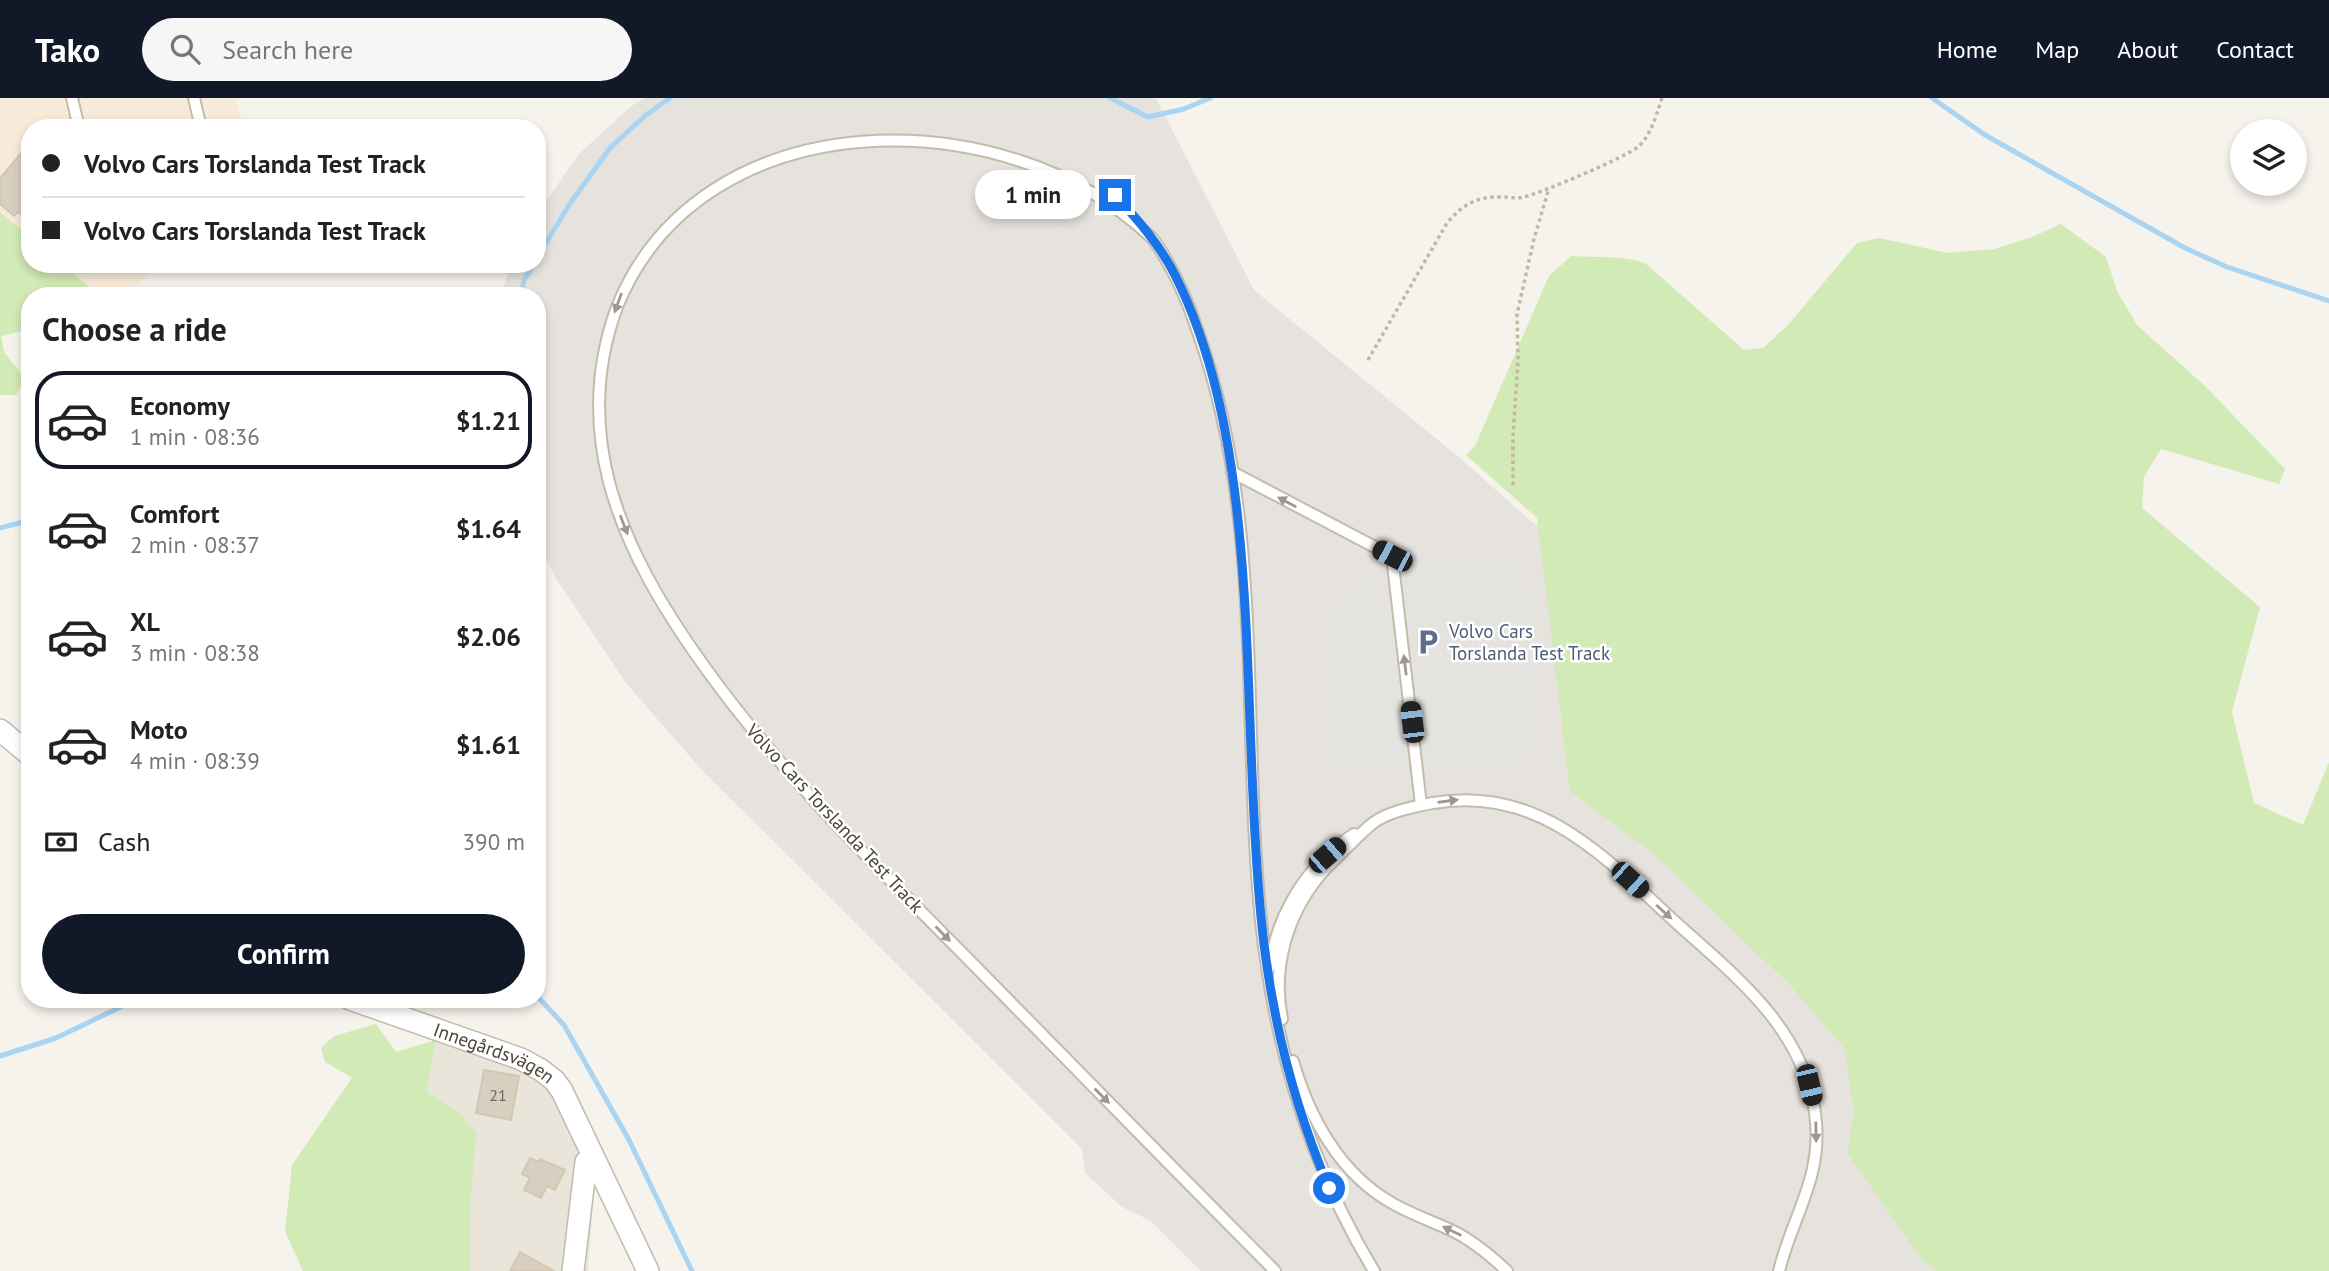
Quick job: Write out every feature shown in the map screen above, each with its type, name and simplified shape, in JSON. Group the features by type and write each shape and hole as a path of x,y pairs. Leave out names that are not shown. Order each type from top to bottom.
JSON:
{"street":[{"path":"0,730 21,748"},
{"name":"Innegårdsvägen","path":"376,1008 521,1059 555,1081 648,1271"},
{"path":"573,1271 586,1162 593,1158"}],"lane":[{"path":"72,98 77,119"},
{"path":"194,98 199,119"},
{"path":"1115,195 1153,238 1174,274 1188,303 1209,362 1218,398 1233,472 1242,559 1256,853 1269,984 1284,1059 1314,1148 1336,1203 1374,1271"},
{"name":"Volvo Cars Torslanda Test Track","path":"670,213 639,258 624,288 612,318 600,382 599,414 608,479 630,541 654,589 733,706 796,781 863,853 1275,1271"},
{"path":"1233,472 1392,556 1421,805"},
{"path":"1269,984 1276,937 1300,888 1333,849 1374,822 1421,805 1455,799 1486,800 1521,808 1566,829 1613,865 1747,986 1773,1016 1805,1073 1816,1126 1812,1179 1779,1271"},
{"path":"1374,822 1324,872 1298,908 1288,932 1279,978 1285,1038 1307,1102 1323,1132 1348,1168 1390,1203 1470,1240 1507,1271"}],"path":[{"path":"1368,360 1447,223 1458,211 1471,201 1487,196 1522,198 1637,148 1652,129 1662,98"},
{"path":"1513,485 1517,314 1530,251 1549,188"}],"shaded area":[{"path":"0,98 235,98 242,119 21,119 21,230 0,212"},
{"path":"644,98 1156,98 1254,290 1460,458 1532,522 1624,577 2329,1271 1201,1271 1151,1221 1122,1207 1085,1173 1082,1149 699,767 626,683 555,577 546,558 546,287 503,287 509,273 546,273 546,201 579,154 630,107"},
{"path":"73,273 150,273 135,287 89,287"},
{"name":"Volvo Cars Torslanda Test Track","path":"1366,535 1420,555 1528,550 1543,760 1329,780 1319,697 1319,663 1324,620 1369,569"},
{"path":"436,1040 534,1074 560,1103 595,1176 588,1271 470,1271 470,1208 427,1092"}],"green space":[{"path":"0,212 21,230 21,273 73,273 89,287 21,287 21,331 1,336 4,352 21,373 21,386 16,395 0,395"},
{"path":"2061,224 2106,257 2117,291 2137,325 2206,387 2285,469 2279,484 2161,449 2144,477 2142,508 2260,607 2232,712 2254,803 2303,825 2329,762 2329,1271 1937,1271 1923,1261 1848,1154 1854,1110 1844,1048 1791,986 1654,854 1570,791 1537,518 1466,455 1475,446 1549,276 1571,256 1618,258 1645,263 1744,350 1763,348 1788,325 1857,243 1879,238 1948,253 1994,249"},
{"path":"376,1024 396,1052 436,1040 427,1092 456,1110 476,1132 470,1208 470,1271 303,1271 285,1231 292,1165 352,1078 325,1062 321,1048 334,1036"}],"building":[{"path":"21,154 21,214 18,212 14,216 0,204 0,178"},
{"path":"484,1070 519,1076 511,1120 476,1113"},
{"path":"530,1158 539,1162 540,1159 565,1170 555,1190 547,1186 541,1198 524,1190 530,1178 522,1174"},
{"path":"520,1252 554,1271 510,1271"}],"waterway":[{"path":"546,243 569,205 610,148 646,115 670,98"},
{"path":"1110,98 1148,117 1184,109 1210,98"},
{"path":"1932,98 1985,135 2185,248 2227,267 2329,301"},
{"path":"523,287 528,273"},
{"path":"0,528 21,522"},
{"path":"546,1006 564,1025 629,1140 692,1271"},
{"path":"0,1056 56,1038 118,1008"}],"place":[{"name":"Volvo Cars Torslanda Test Track","path":"1428,642"}],"route":[{"path":"1115,195 1153,238 1188,303 1209,362 1225,429 1233,472 1242,559 1256,853 1269,984 1290,1080 1329,1188"}]}
